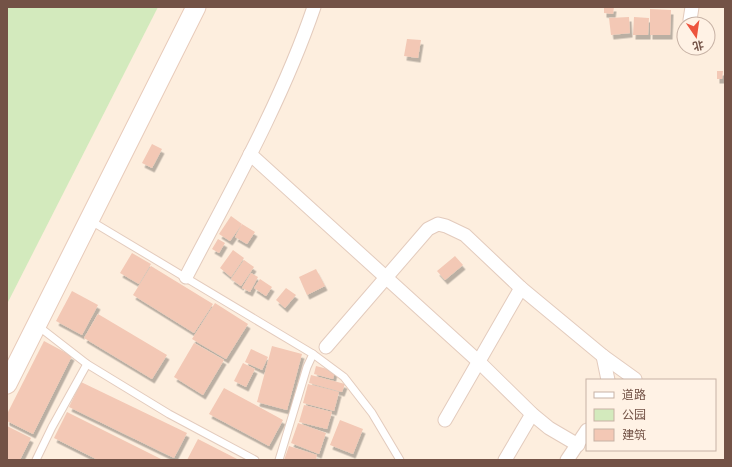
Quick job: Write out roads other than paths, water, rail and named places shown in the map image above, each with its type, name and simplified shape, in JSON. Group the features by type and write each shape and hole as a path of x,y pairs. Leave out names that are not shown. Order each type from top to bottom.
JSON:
{"street":[{"path":"7,384 196,7"},
{"path":"186,277 250,154 301,47 314,7"},
{"path":"250,154 478,361 532,414 549,428 578,445"},
{"path":"326,347 428,228 438,224 465,235 521,288 603,356 634,379"},
{"path":"445,420 521,288"},
{"path":"603,356 608,379"},
{"path":"505,460 532,414"},
{"path":"567,460 586,432"}],"lane":[{"path":"89,220 313,354 344,376 372,413 400,460"},
{"path":"36,325 86,364 169,414 255,460"},
{"path":"279,460 307,367 313,354"},
{"path":"36,460 86,364"}]}
